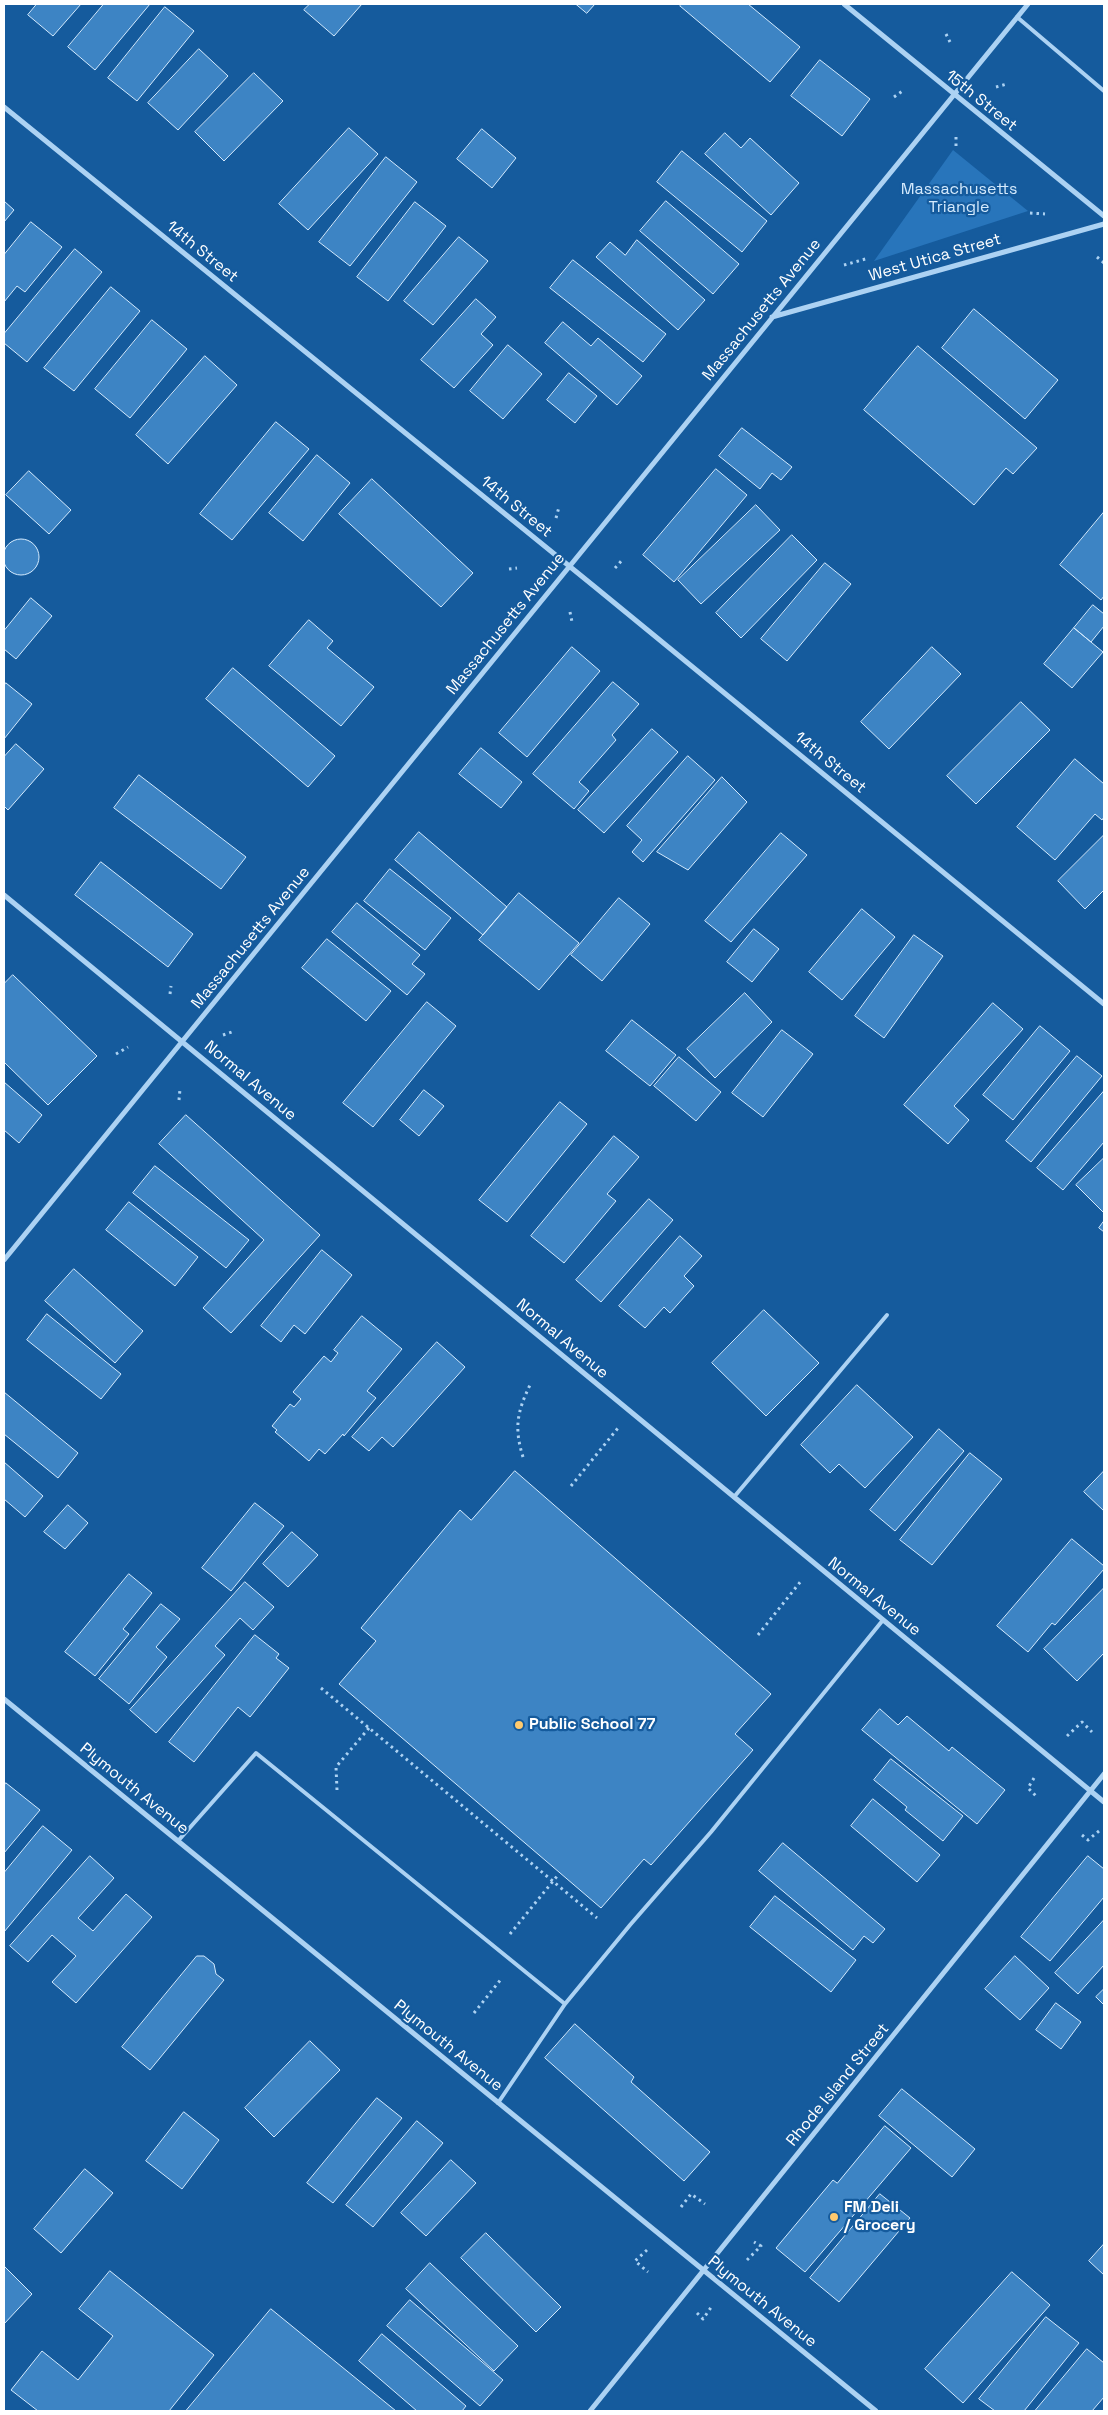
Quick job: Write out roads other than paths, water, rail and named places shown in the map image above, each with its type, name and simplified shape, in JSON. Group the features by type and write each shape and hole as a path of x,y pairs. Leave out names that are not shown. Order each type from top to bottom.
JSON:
{"street":[{"name":"15th Street","path":"844,4 1104,216"},
{"name":"Massachusetts Avenue","path":"4,1260 1028,4"},
{"name":"14th Street","path":"4,107 1104,1004"},
{"name":"West Utica Street","path":"772,317 1104,224"},
{"name":"Normal Avenue","path":"4,894 1104,1802"},
{"name":"Plymouth Avenue","path":"4,1699 876,2411"},
{"name":"Rhode Island Street","path":"590,2411 1104,1774"}],"lane":[{"path":"1017,17 1104,91"},
{"path":"734,1497 887,1315"},
{"path":"498,2103 565,2004 711,1832 883,1620"},
{"path":"178,1841 256,1753 565,2004"}],"place":[{"name":"Public School 77","path":"519,1725"},
{"name":"FM Deli / Grocery","path":"834,2217"}],"park label":[{"name":"Massachusetts Triangle","path":"959,199"}]}
